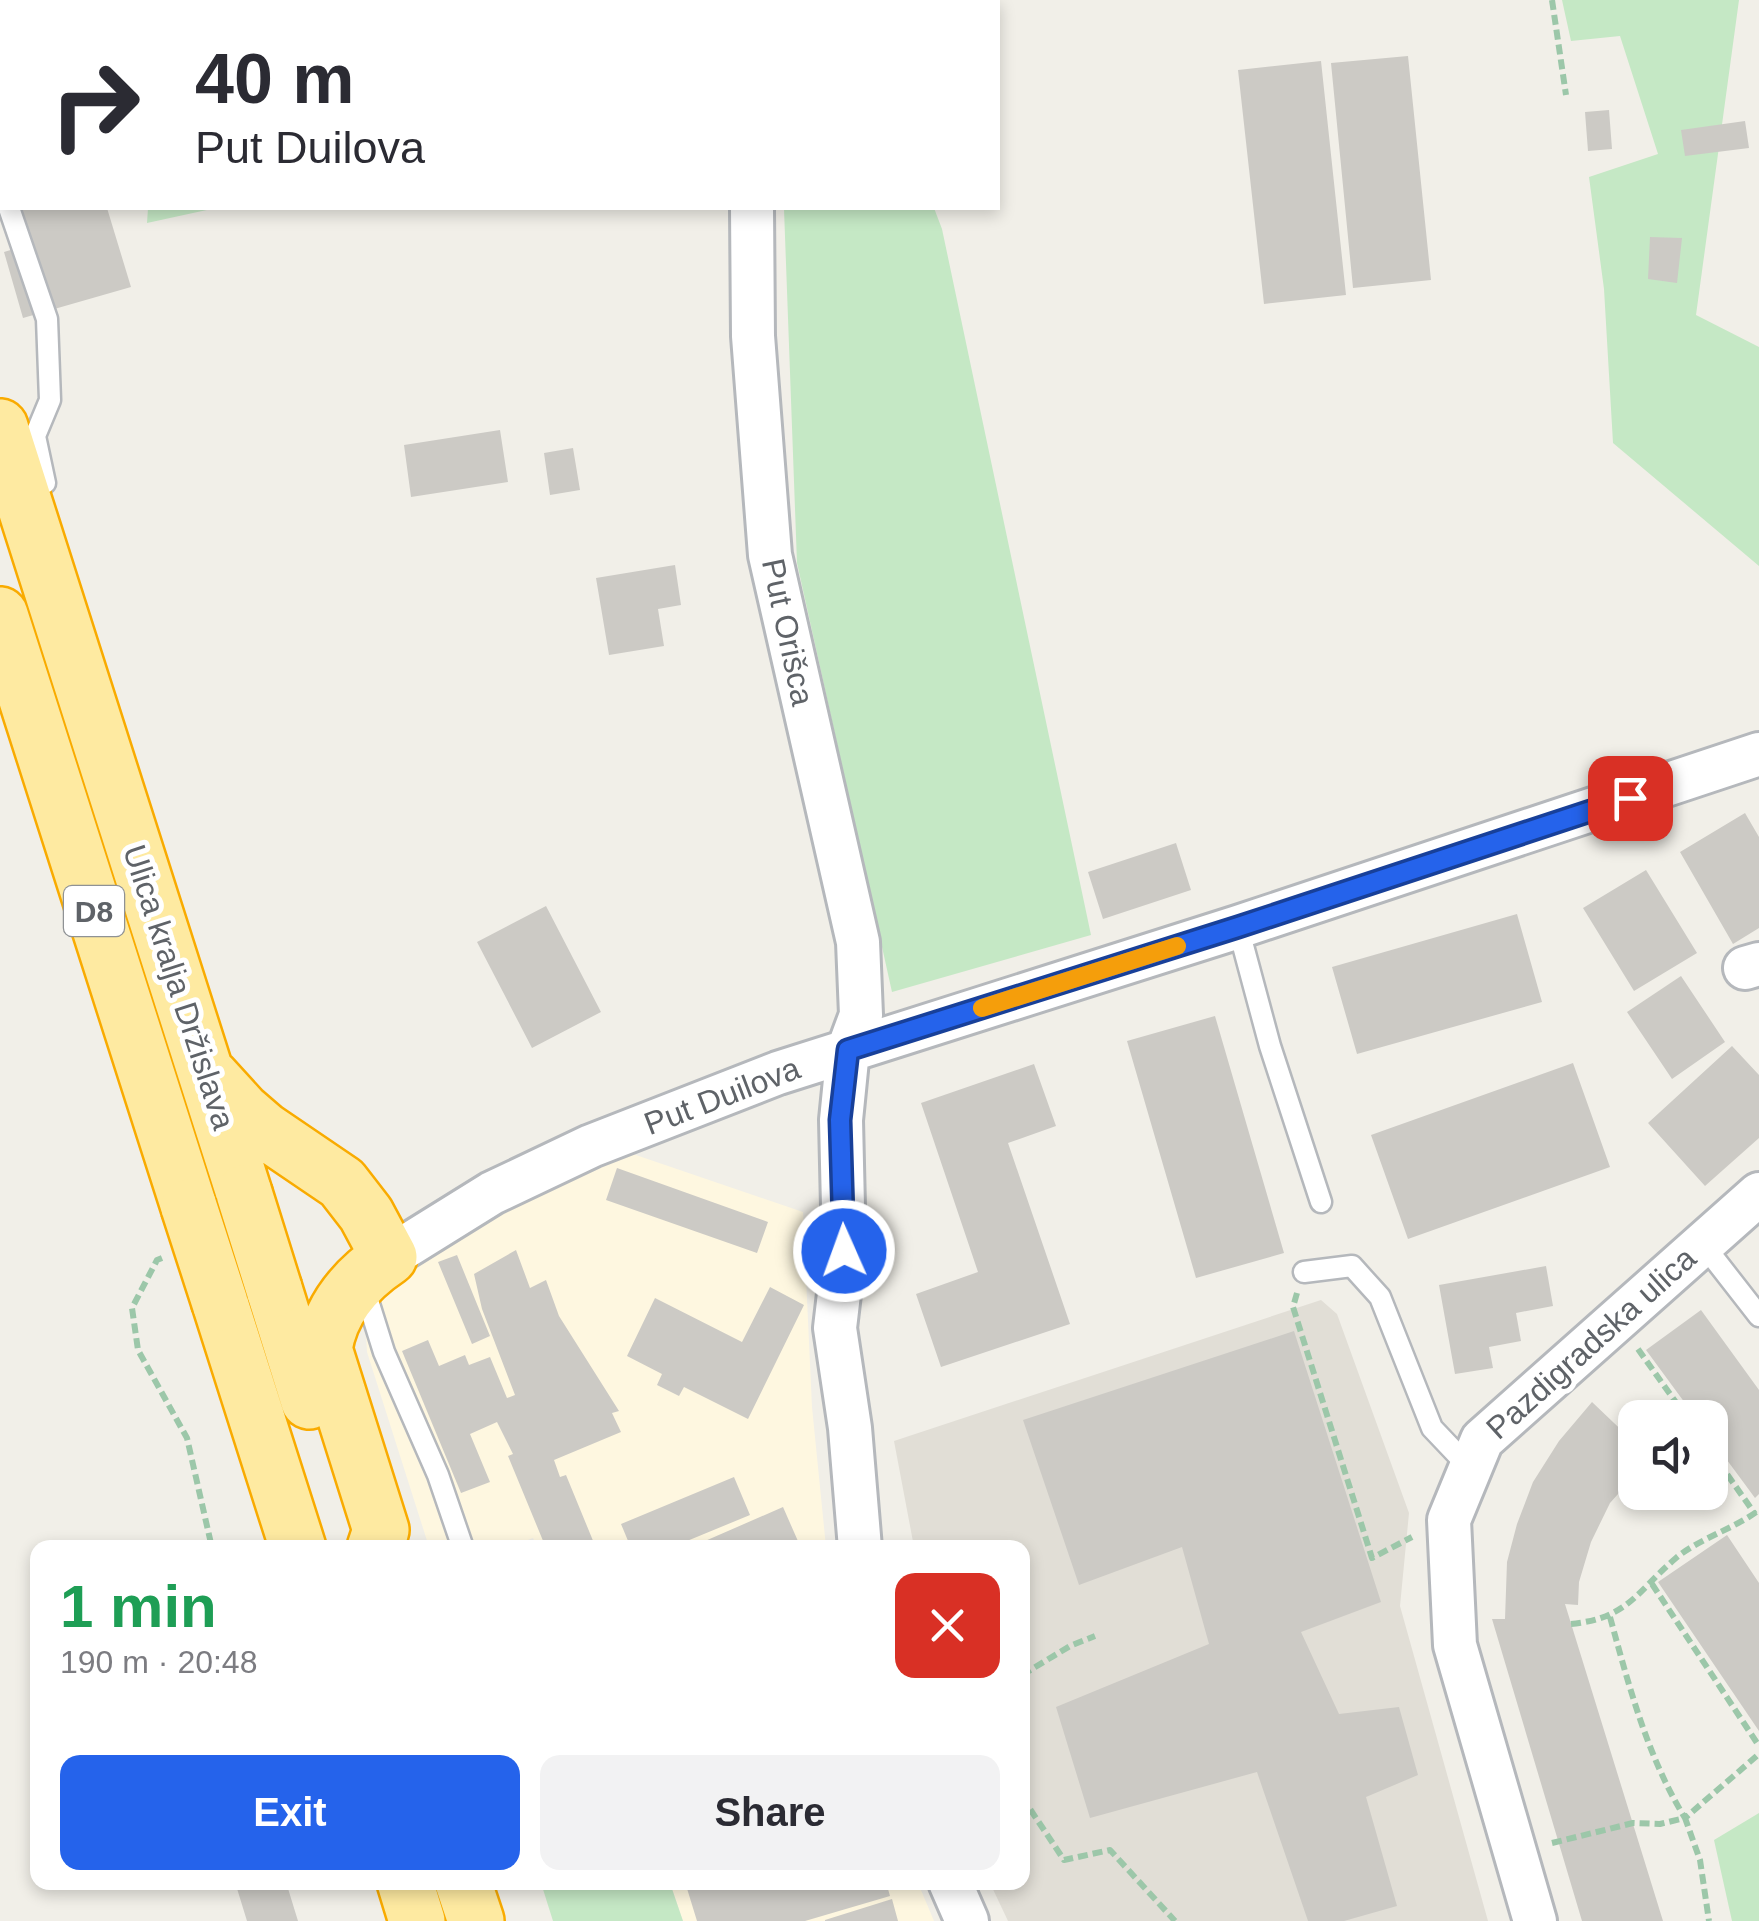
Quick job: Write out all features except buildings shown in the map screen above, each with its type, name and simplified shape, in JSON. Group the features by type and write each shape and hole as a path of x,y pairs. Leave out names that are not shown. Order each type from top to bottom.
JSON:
{"highway":[{"name":"Ulica kralja Držislava","path":"0,426 66,605 205,1069 352,1540"},
{"name":"Ulica kralja Držislava","path":"0,616 295,1540"},
{"path":"205,1069 264,1130 342,1183 366,1214 375,1268 333,1319 324,1349 380,1530 377,1540"},
{"path":"407,1890 417,1921"},
{"path":"466,1890 476,1921"}],"street":[{"name":"Put Orišca","path":"752,210 753,336 770,555 858,942 860,1015 848,1050 840,1120 844,1251 835,1328 850,1428 859,1540"},
{"name":"Put Duilova","path":"375,1268 492,1193 591,1146 778,1073 1238,927 1759,754"},
{"name":"Pazdigradska ulica","path":"1535,1921 1455,1645 1449,1520 1482,1440 1759,1194"},
{"path":"953,1890 967,1921"}],"lane":[{"path":"10,210 47,318 50,400 35,436 52,504"},
{"path":"1238,927 1270,1046 1320,1202"},
{"path":"1702,1243 1759,1316"},
{"path":"1304,1272 1352,1266 1380,1297 1432,1428 1470,1468"},
{"path":"375,1268 384,1352 438,1474 460,1540"}],"path":[{"path":"1552,0 1566,96"},
{"path":"157,1260 132,1308 138,1350 188,1438 210,1540"},
{"path":"1304,1272 1292,1308 1372,1558 1412,1536 1451,1550"},
{"path":"1640,1354 1674,1400"},
{"path":"1571,1624 1610,1617 1652,1584 1677,1557 1757,1512 1728,1474"},
{"path":"1652,1584 1759,1746"},
{"path":"1610,1617 1640,1720 1666,1787 1697,1848 1709,1921"},
{"path":"1030,1670 1070,1646 1096,1636"},
{"path":"1558,1843 1632,1823 1660,1824 1684,1818 1759,1754"},
{"path":"1030,1809 1064,1860 1110,1850 1175,1921"}],"shaded area":[{"path":"630,1153 803,1212 812,1407 825,1540 427,1540 367,1352 365,1316 382,1286 496,1214"},
{"path":"1321,1300 1337,1314 1409,1513 1400,1606 1488,1921 1008,1921 993,1890 1030,1890 1030,1540 913,1540 894,1441"},
{"path":"672,1890 921,1890 934,1921 683,1921"}],"green space":[{"path":"1562,0 1739,0 1696,315 1759,347 1759,566 1613,443 1604,289 1589,177 1658,154 1620,36 1571,41"},
{"path":"148,210 207,210 147,223"},
{"path":"784,210 935,210 942,229 1091,935 892,992 797,563"},
{"path":"1759,1813 1759,1921 1732,1921 1714,1840"},
{"path":"543,1890 672,1890 683,1921 553,1921"}],"slow traffic":[{"path":"982,1008 1177,946"}],"route":[{"path":"844,1251 840,1120 848,1050 1630,798"}]}
